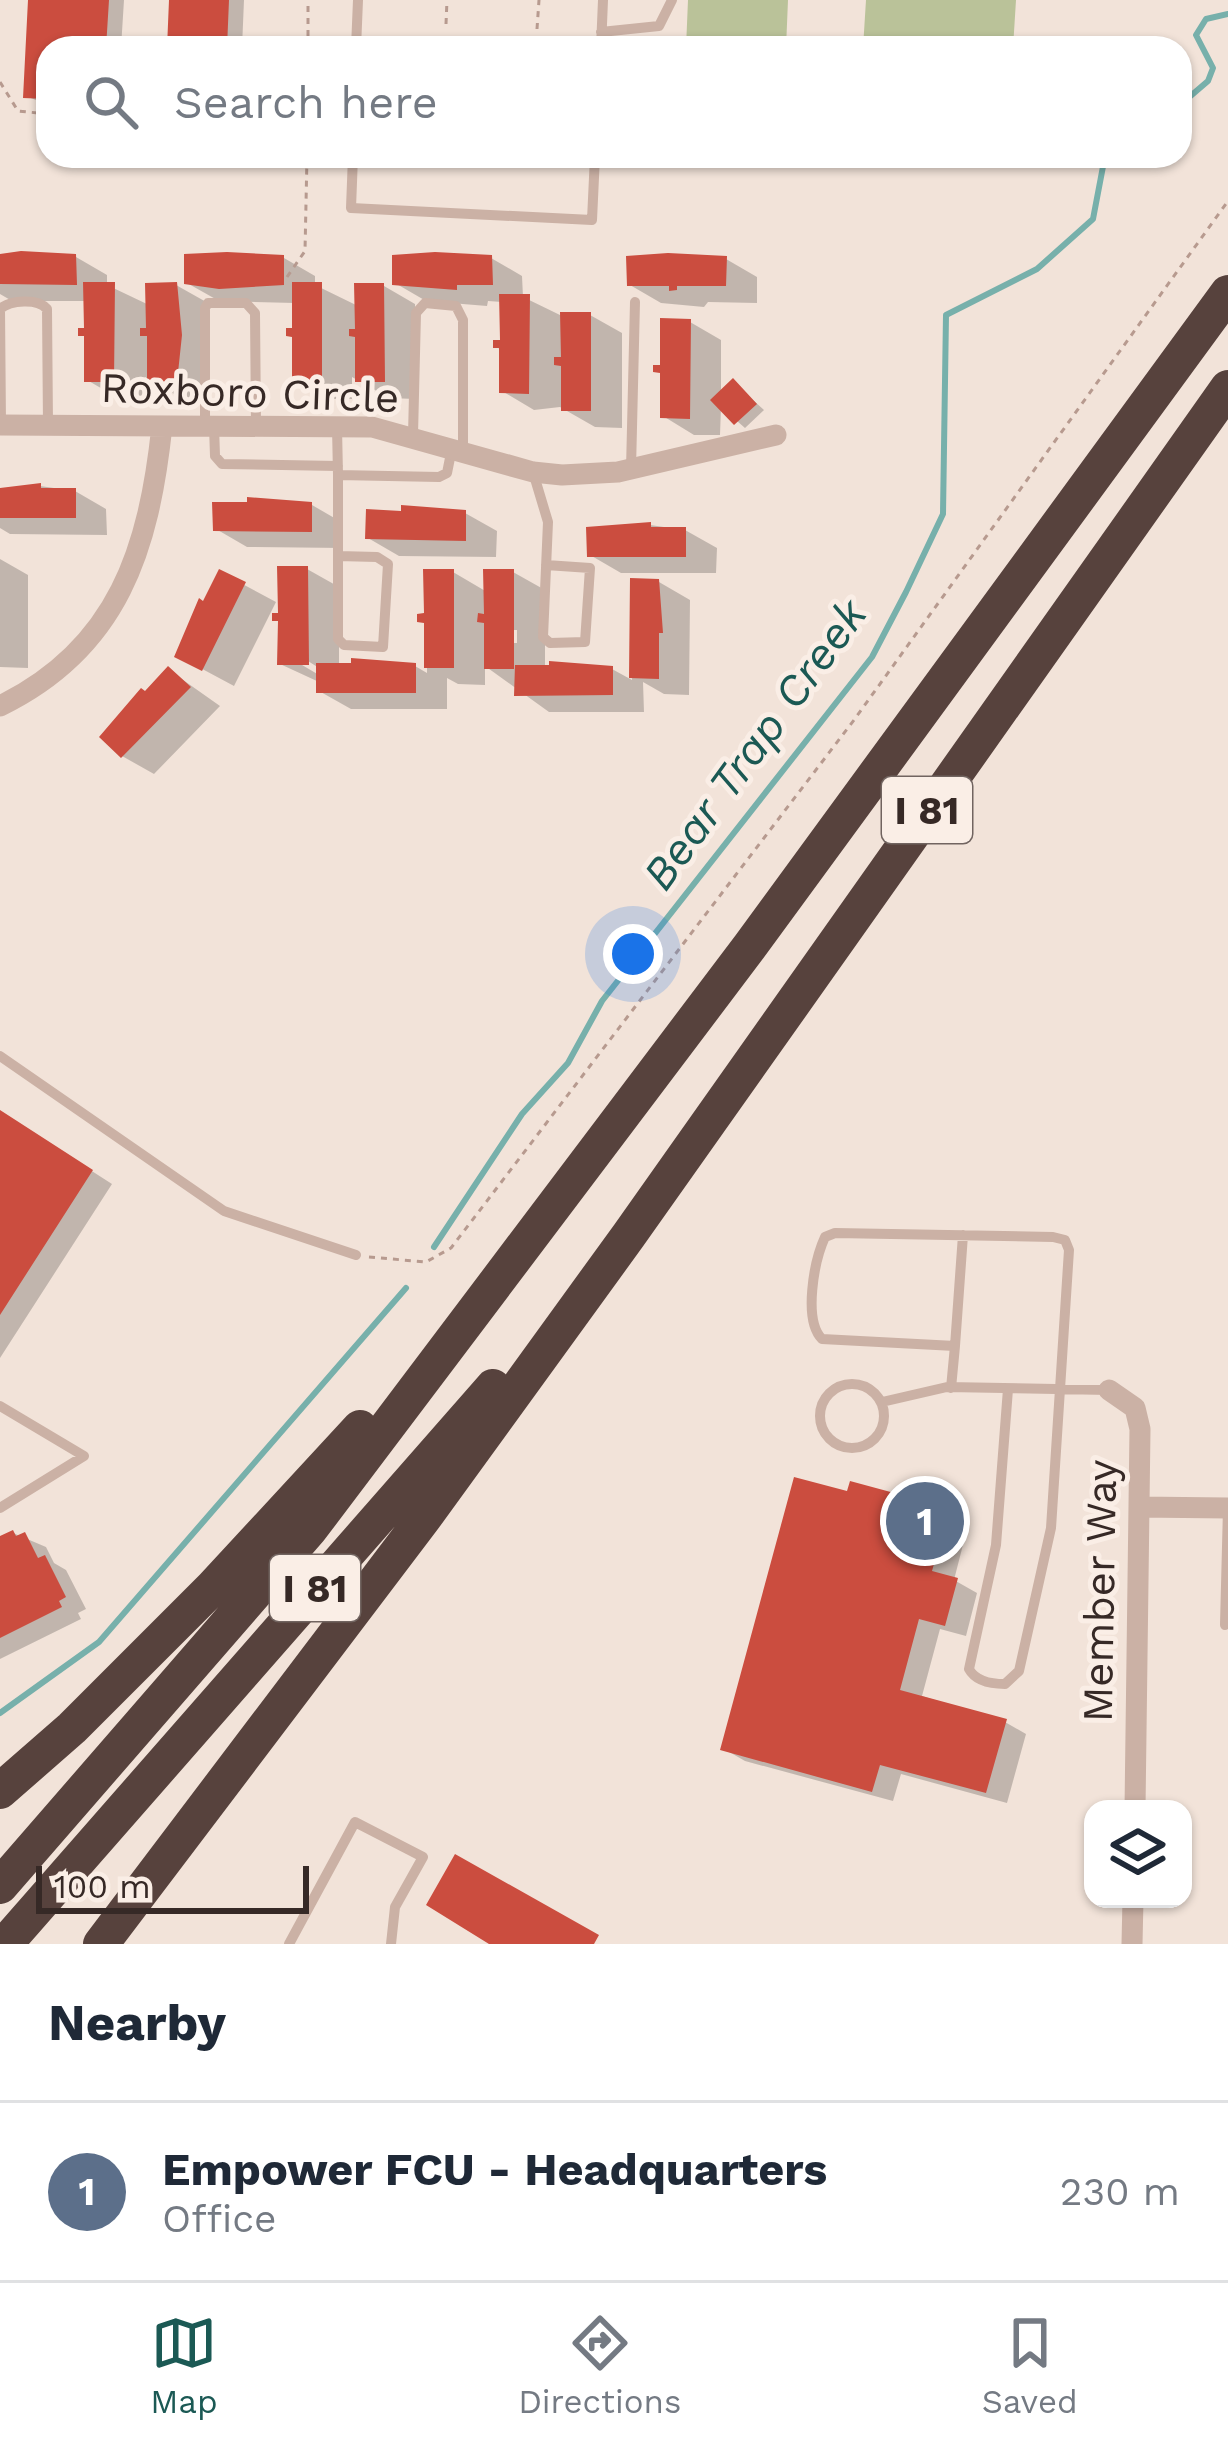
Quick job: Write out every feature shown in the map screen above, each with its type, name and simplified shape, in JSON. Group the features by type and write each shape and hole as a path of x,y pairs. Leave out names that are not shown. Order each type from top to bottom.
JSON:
{"highway":[{"name":"I 81","path":"0,1886 310,1529 963,659 1228,293"},
{"name":"I 81","path":"5,1944 629,1234 1228,388"},
{"path":"101,1944 423,1519 629,1234"},
{"path":"0,1791 72,1728 213,1587 493,1285"}],"street":[{"name":"Roxboro Circle","path":"1,425 338,427 413,435 533,472 631,469 776,435"},
{"path":"0,706 60,668 97,629 129,580 146,538 162,426"},
{"name":"Member Way","path":"1108,1390 1136,1408 1135,1800"},
{"path":"1139,1507 1228,1508"},
{"path":"1132,1944 1133,1908"}],"lane":[{"path":"356,36 358,0"},
{"path":"602,36 603,0"},
{"path":"602,32 659,26 672,0"},
{"path":"353,168 351,208 592,220 594,168"},
{"path":"631,469 634,302"},
{"path":"1,425 0,309 9,303 39,303 46,309 48,425"},
{"path":"256,427 254,313 247,303 208,303 210,426 215,456 222,464 439,477 447,473 457,449 464,320 456,306 418,306 413,435"},
{"path":"338,427 338,470 338,556 338,639 344,645 383,646 388,565 377,557 338,556"},
{"path":"533,472 548,522 546,565 543,637 550,643 585,642 590,568 546,565"},
{"path":"0,1056 224,1211 356,1255"},
{"path":"955,1346 822,1340 812,1323 825,1237 835,1233 1065,1240 1069,1250 1042,1579 1019,1671 1006,1684 997,1684 976,1678 969,1669 996,1545 1007,1388"},
{"path":"951,1388 963,1235"},
{"path":"863,1385 882,1402 883,1426 866,1445 842,1446 823,1430 821,1405 838,1386 863,1385"},
{"path":"882,1402 951,1388 1108,1390"},
{"path":"0,1406 84,1456 0,1508"},
{"path":"1225,1625 1228,1508"},
{"path":"290,1944 355,1822 423,1857 395,1907 391,1944"}],"path":[{"path":"308,0 308,36"},
{"path":"446,24 448,0"},
{"path":"538,29 539,0"},
{"path":"0,82 18,111 36,113"},
{"path":"286,277 305,251 307,168"},
{"path":"356,1255 426,1262 451,1247 854,720 1228,201"}],"green space":[{"path":"688,0 788,0 786,36 686,36"},
{"path":"866,0 1016,0 1014,36 864,36"}],"building":[{"path":"28,0 109,0 107,36 36,36 36,99 23,98"},
{"path":"169,0 229,0 228,36 168,36"},
{"path":"0,254 76,254 77,285 0,284"},
{"path":"184,254 284,255 284,285 219,289 184,284"},
{"path":"392,255 492,255 493,285 457,285 457,290 392,285"},
{"path":"626,256 727,256 726,286 677,286 669,291 669,286 627,286"},
{"path":"83,282 115,282 114,382 84,382 84,336 78,336 78,328 84,328"},
{"path":"177,282 182,335 177,382 147,381 147,336 140,336 140,328 146,328 145,283"},
{"path":"292,282 322,282 322,382 292,382 292,337 286,336 286,328 292,328"},
{"path":"354,283 384,283 385,382 355,382 355,337 349,336 349,329 355,329"},
{"path":"499,294 530,294 529,394 499,393 499,348 493,348 493,340 500,340"},
{"path":"560,312 591,312 591,411 561,411 561,366 554,365 554,357 561,357"},
{"path":"660,318 691,319 690,419 660,418 660,373 653,372 653,365 660,365"},
{"path":"733,378 757,404 734,425 710,400"},
{"path":"41,483 41,488 76,488 76,518 0,518 0,488"},
{"path":"247,497 312,502 312,532 213,531 212,502 247,502"},
{"path":"401,505 466,510 466,541 365,539 366,509 401,511"},
{"path":"651,522 651,527 686,527 686,557 587,557 586,527"},
{"path":"277,566 308,566 309,665 277,665 278,621 272,621 272,613 278,613"},
{"path":"219,569 246,582 202,671 174,657 199,598 203,601"},
{"path":"423,569 454,569 454,668 424,668 424,623 417,622 417,614 424,613"},
{"path":"483,569 514,569 514,669 484,669 484,623 477,622 478,613 484,614"},
{"path":"630,578 659,579 663,633 659,633 659,679 629,678"},
{"path":"351,658 416,663 416,693 316,693 316,663 351,663"},
{"path":"549,661 613,666 613,695 514,696 515,665 549,665"},
{"path":"168,666 191,687 121,758 99,737 141,688 145,691"},
{"path":"0,1110 93,1170 0,1315"},
{"path":"794,1477 847,1491 850,1481 898,1494 896,1504 947,1518 932,1571 958,1578 945,1626 919,1619 900,1690 1007,1719 986,1793 880,1765 872,1792 720,1750"},
{"path":"13,1530 16,1536 25,1532 38,1558 45,1555 66,1597 59,1601 62,1607 0,1638 0,1536"},
{"path":"455,1854 599,1935 594,1944 489,1944 426,1905"}],"waterway":[{"name":"Bear Trap Creek","path":"1192,95 1208,81 1213,68 1196,35 1206,19 1228,14"},
{"name":"Bear Trap Creek","path":"434,1247 522,1114 568,1063 602,1001 872,657 943,514 946,315 1037,269 1093,219 1103,168"},
{"name":"Bear Trap Creek","path":"0,1713 99,1642 406,1288"}],"place":[{"name":"Empower FCU - Headquarters","path":"925,1521"}]}
